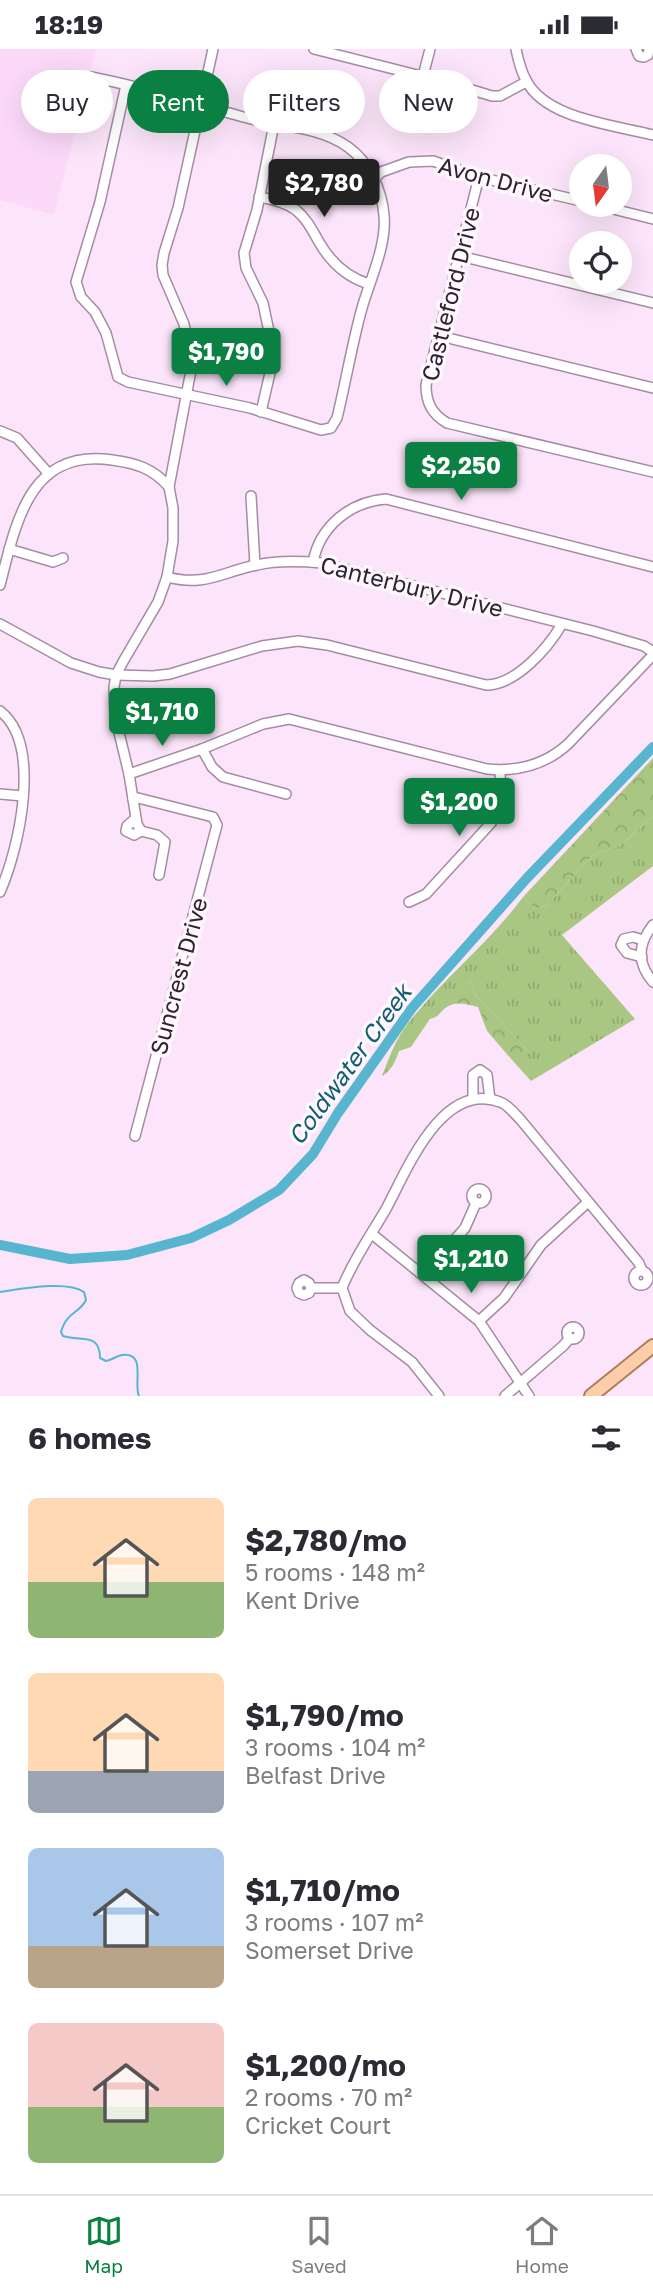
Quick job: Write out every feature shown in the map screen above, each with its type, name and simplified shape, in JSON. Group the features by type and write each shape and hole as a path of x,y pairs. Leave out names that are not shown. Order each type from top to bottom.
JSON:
{"main road":[{"path":"591,1396 653,1346"}],"street":[{"path":"208,70 213,49"},
{"path":"314,49 399,70"},
{"path":"425,70 430,49"},
{"path":"516,49 526,82 544,101 562,111 653,135"},
{"path":"636,49 637,54 644,57 648,55 649,49"},
{"path":"113,82 126,85 100,202 76,282 81,297 95,312 106,333 118,377 128,382 261,412 321,430 331,428 337,418 384,231 384,215 374,179 353,151 336,140 317,133"},
{"path":"478,92 500,96 526,82"},
{"path":"159,876 165,842 157,835 141,831 135,819 129,774 115,716 114,687 116,675 150,617 167,577 174,524 169,487 192,365 190,345 180,311 163,275 162,265 178,208 193,133"},
{"path":"261,412 270,373 271,341 263,303 244,261 272,133"},
{"name":"Avon Drive","path":"374,179 390,168 419,160 444,163 480,177 569,198"},
{"name":"Castleford Drive","path":"480,177 426,385 428,404 432,411 447,423 653,472"},
{"path":"259,197 279,201 296,211 312,227 336,265 355,280 369,285"},
{"path":"632,214 653,219"},
{"path":"460,256 653,303"},
{"path":"440,336 653,388"},
{"path":"0,431 17,438 49,474"},
{"path":"0,585 16,522 27,498 49,474 77,461 102,459 152,470 169,487"},
{"path":"251,496 255,565"},
{"path":"313,562 323,537 342,514 365,503 386,499 653,567"},
{"path":"9,549 53,562 63,558"},
{"name":"Canterbury Drive","path":"167,577 198,582 255,565 313,562 644,646 653,654"},
{"path":"0,624 71,663 116,675 170,674 262,646 298,641 327,645 475,683 497,685 516,676 548,644 562,624"},
{"path":"129,774 263,724 289,719 486,769 500,771 534,766 561,751 653,654"},
{"path":"0,711 10,719 17,732 23,796 18,838 0,892"},
{"path":"202,749 212,767 223,777 286,794"},
{"path":"409,902 426,894 491,824 501,798 500,771"},
{"path":"0,794 23,796"},
{"name":"Suncrest Drive","path":"132,799 138,798 213,817 217,825 135,1136"},
{"path":"653,925 642,942 643,969 653,982"},
{"path":"642,942 627,937 621,945 627,953 642,957"},
{"path":"473,1099 473,1075 480,1070 487,1075 489,1099"},
{"path":"439,1396 412,1362 350,1311 342,1288 350,1268 372,1234 430,1129 451,1110 481,1097 502,1102 520,1119 639,1263 642,1271"},
{"path":"479,1321 504,1298 541,1245 588,1202"},
{"path":"424,1275 465,1228 476,1203"},
{"path":"372,1234 479,1321 529,1396"},
{"path":"312,1288 342,1288"},
{"path":"505,1396 570,1338"}],"shaded area":[{"path":"0,49 96,49 91,70 21,70 21,133 75,133 54,215 0,200"}],"green space":[{"path":"653,758 653,816 621,845 593,855 546,906 535,909 523,897"},
{"path":"653,816 653,866 562,935 635,1019 531,1081 512,1060 529,1052 476,996 470,980 440,1004 411,1047 399,1051 393,1065 382,1076 404,1028 496,930 523,897 535,909 546,906 593,855 621,845"},
{"path":"470,980 476,996 530,1053 512,1060 487,1031 478,1007 452,1004 430,1019 439,1004"}],"waterway":[{"name":"Coldwater Creek","path":"0,1245 70,1259 127,1255 191,1238 229,1220 279,1190 313,1154 338,1113 412,1008 527,878 653,747"},
{"path":"0,1292 55,1286 76,1288 84,1292 86,1300 66,1320 61,1332 63,1336 93,1341 97,1344 100,1358 106,1361 122,1355 134,1358 138,1369 139,1396"}]}
